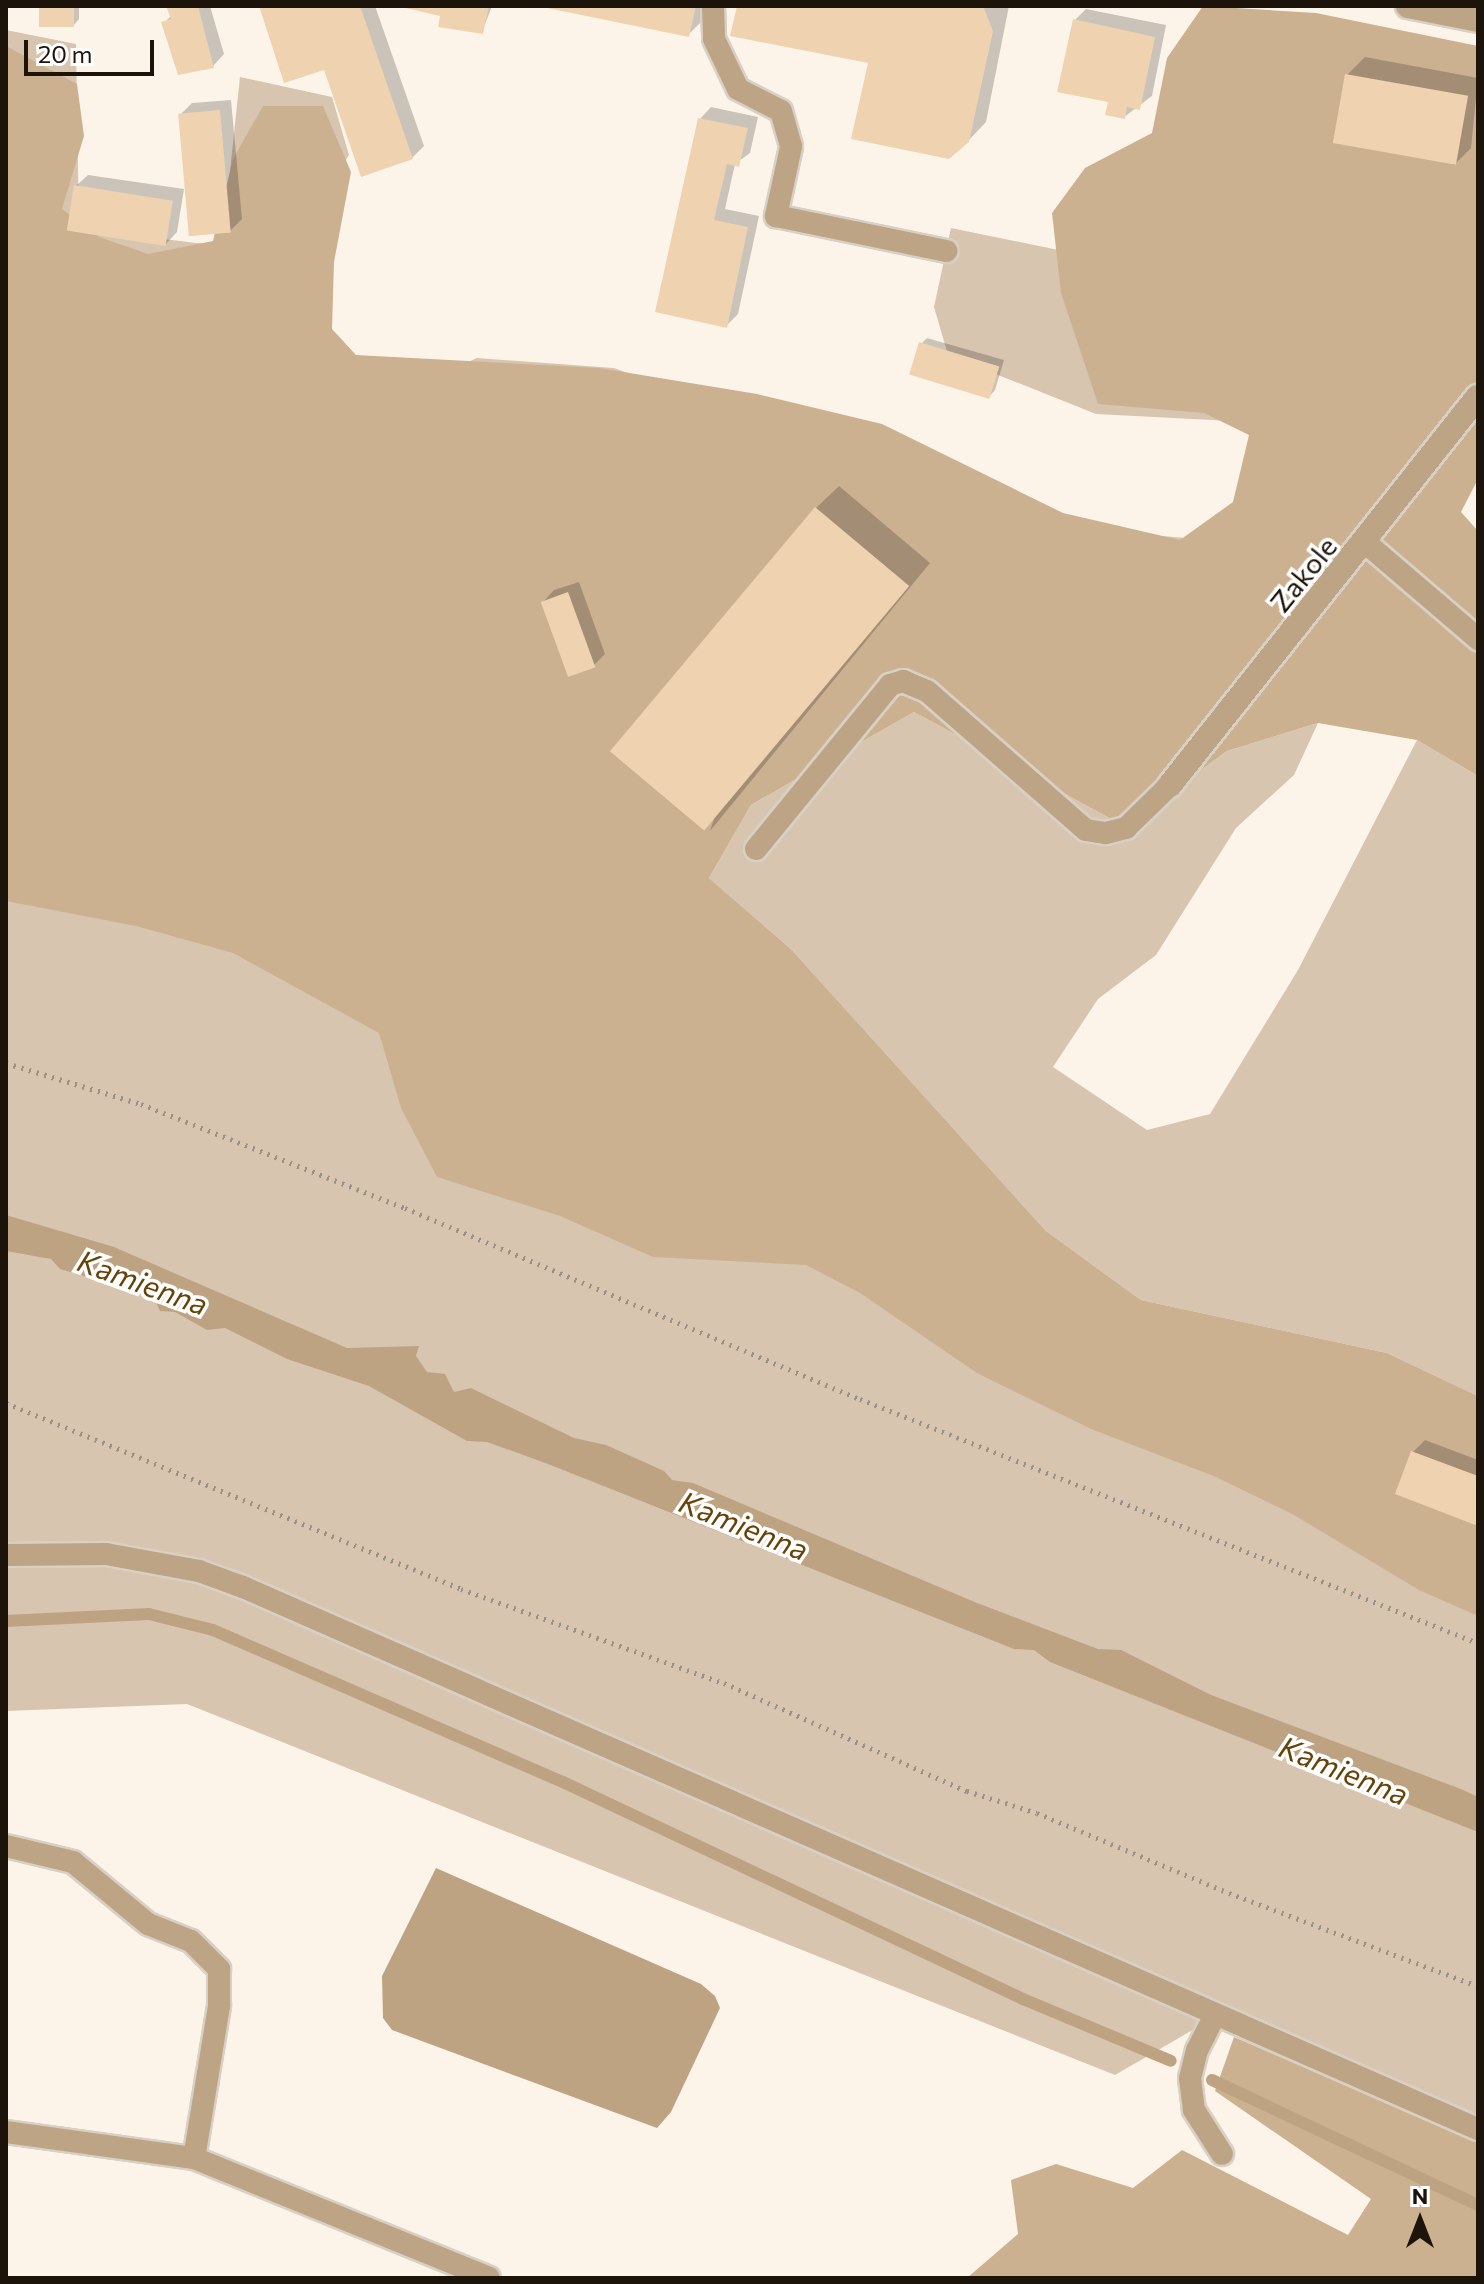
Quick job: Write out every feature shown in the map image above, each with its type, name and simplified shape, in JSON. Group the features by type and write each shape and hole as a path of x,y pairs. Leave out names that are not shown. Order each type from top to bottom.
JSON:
{"street":[{"path":"1408,6 1478,20"},
{"name":"Zakole","path":"1170,785 1366,543 1478,397"}],"lane":[{"path":"713,6 714,39 738,89 781,111 791,147 776,216 946,251"},
{"path":"1366,543 1478,639"},
{"path":"756,849 890,685 903,681 927,691 1086,830 1106,833 1126,828 1170,785"},
{"path":"6,1555 120,1556 199,1571 243,1587 1214,2017 1478,2129"},
{"path":"6,1846 73,1862 148,1924 191,1941 219,1969 219,2006 194,2158"},
{"path":"1214,2017 1197,2050 1190,2078 1194,2110 1222,2154"},
{"path":"6,2132 194,2158 489,2278"}],"path":[{"path":"6,1063 141,1104 405,1208 845,1394 1478,1643"},
{"path":"6,1403 461,1589 724,1683 967,1791 1037,1813 1229,1893 1478,1986"}],"shaded area":[{"path":"1203,6 1316,13 1478,46 1478,479 1461,512 1478,531 1478,776 1417,740 1318,723 1227,751 1124,826 914,712 751,805 709,878 791,949 1046,1231 1141,1300 1387,1353 1478,1396 1478,1616 1419,1590 1294,1515 1216,1477 1091,1429 977,1373 860,1293 806,1265 653,1257 560,1216 437,1177 401,1108 379,1033 233,953 136,926 6,901 6,46 77,84 84,136 62,209 99,237 148,254 213,241 233,159 263,106 323,106 351,172 334,262 332,329 356,355 599,368 757,394 882,424 1063,513 1180,540 1233,502 1249,435 1204,413 1098,404 1061,293 1052,213 1085,168 1152,133 1167,58"},
{"path":"6,30 76,44 79,229 222,246 240,77 332,97 349,155 332,181 327,366 421,383 477,358 614,368 1042,526 1247,543 1251,422 1096,414 948,355 934,307 951,228 1478,336 1170,785 794,485 540,785 1127,1316 1478,1452 1478,2129 1215,2017 1115,2075 187,1704 6,1711"},
{"path":"914,712 1124,826 1227,751 1318,723 1294,775 1236,828 1156,955 1098,999 1053,1067 1147,1130 1210,1114 1298,970 1417,740 1478,776 1478,1396 1387,1353 1141,1300 1046,1231 791,949 709,878 751,805"},
{"path":"1234,2037 1478,2140 1478,2278 967,2278 1018,2234 1011,2180 1056,2164 1133,2188 1182,2150 1348,2235 1371,2199 1215,2091"}],"water":[{"name":"Kamienna","path":"6,1215 114,1247 347,1348 419,1346 416,1356 427,1372 445,1374 454,1392 471,1388 574,1438 606,1445 664,1471 672,1480 693,1483 977,1603 1098,1649 1121,1650 1211,1695 1461,1789 1478,1797 1478,1832 1050,1662 1034,1650 1014,1649 548,1464 487,1442 467,1441 369,1386 287,1359 225,1328 207,1330 175,1312 160,1311 155,1300 138,1292 60,1269 51,1259 6,1251"},
{"path":"436,1868 701,1984 715,1996 720,2008 671,2112 657,2128 392,2030 383,2018 382,1976"}],"building":[{"path":"39,6 74,6 74,27 39,27"},
{"path":"166,6 198,6 214,68 178,75 161,22 171,19"},
{"path":"259,6 360,6 413,159 361,177 324,70 284,83"},
{"path":"397,6 489,6 483,34 438,27 440,16"},
{"path":"542,6 696,6 689,37 542,7"},
{"path":"737,6 983,6 993,31 969,142 949,159 851,139 868,63 730,36"},
{"path":"1073,19 1155,37 1140,110 1127,107 1125,119 1105,115 1108,102 1057,92"},
{"path":"1345,74 1468,96 1456,165 1333,143"},
{"path":"220,110 231,233 189,236 178,114"},
{"path":"698,118 748,128 739,167 727,164 714,220 748,227 727,328 655,312"},
{"path":"74,185 173,201 166,246 67,230"},
{"path":"919,342 999,367 989,399 909,375"},
{"path":"815,507 909,586 704,830 610,751"},
{"path":"568,592 595,667 568,677 541,602"},
{"path":"1411,1451 1478,1476 1478,1526 1395,1494"}],"waterway":[{"path":"6,1621 149,1614 213,1630 563,1782 1023,1999 1171,2061"},
{"path":"1212,2080 1478,2205"}]}
